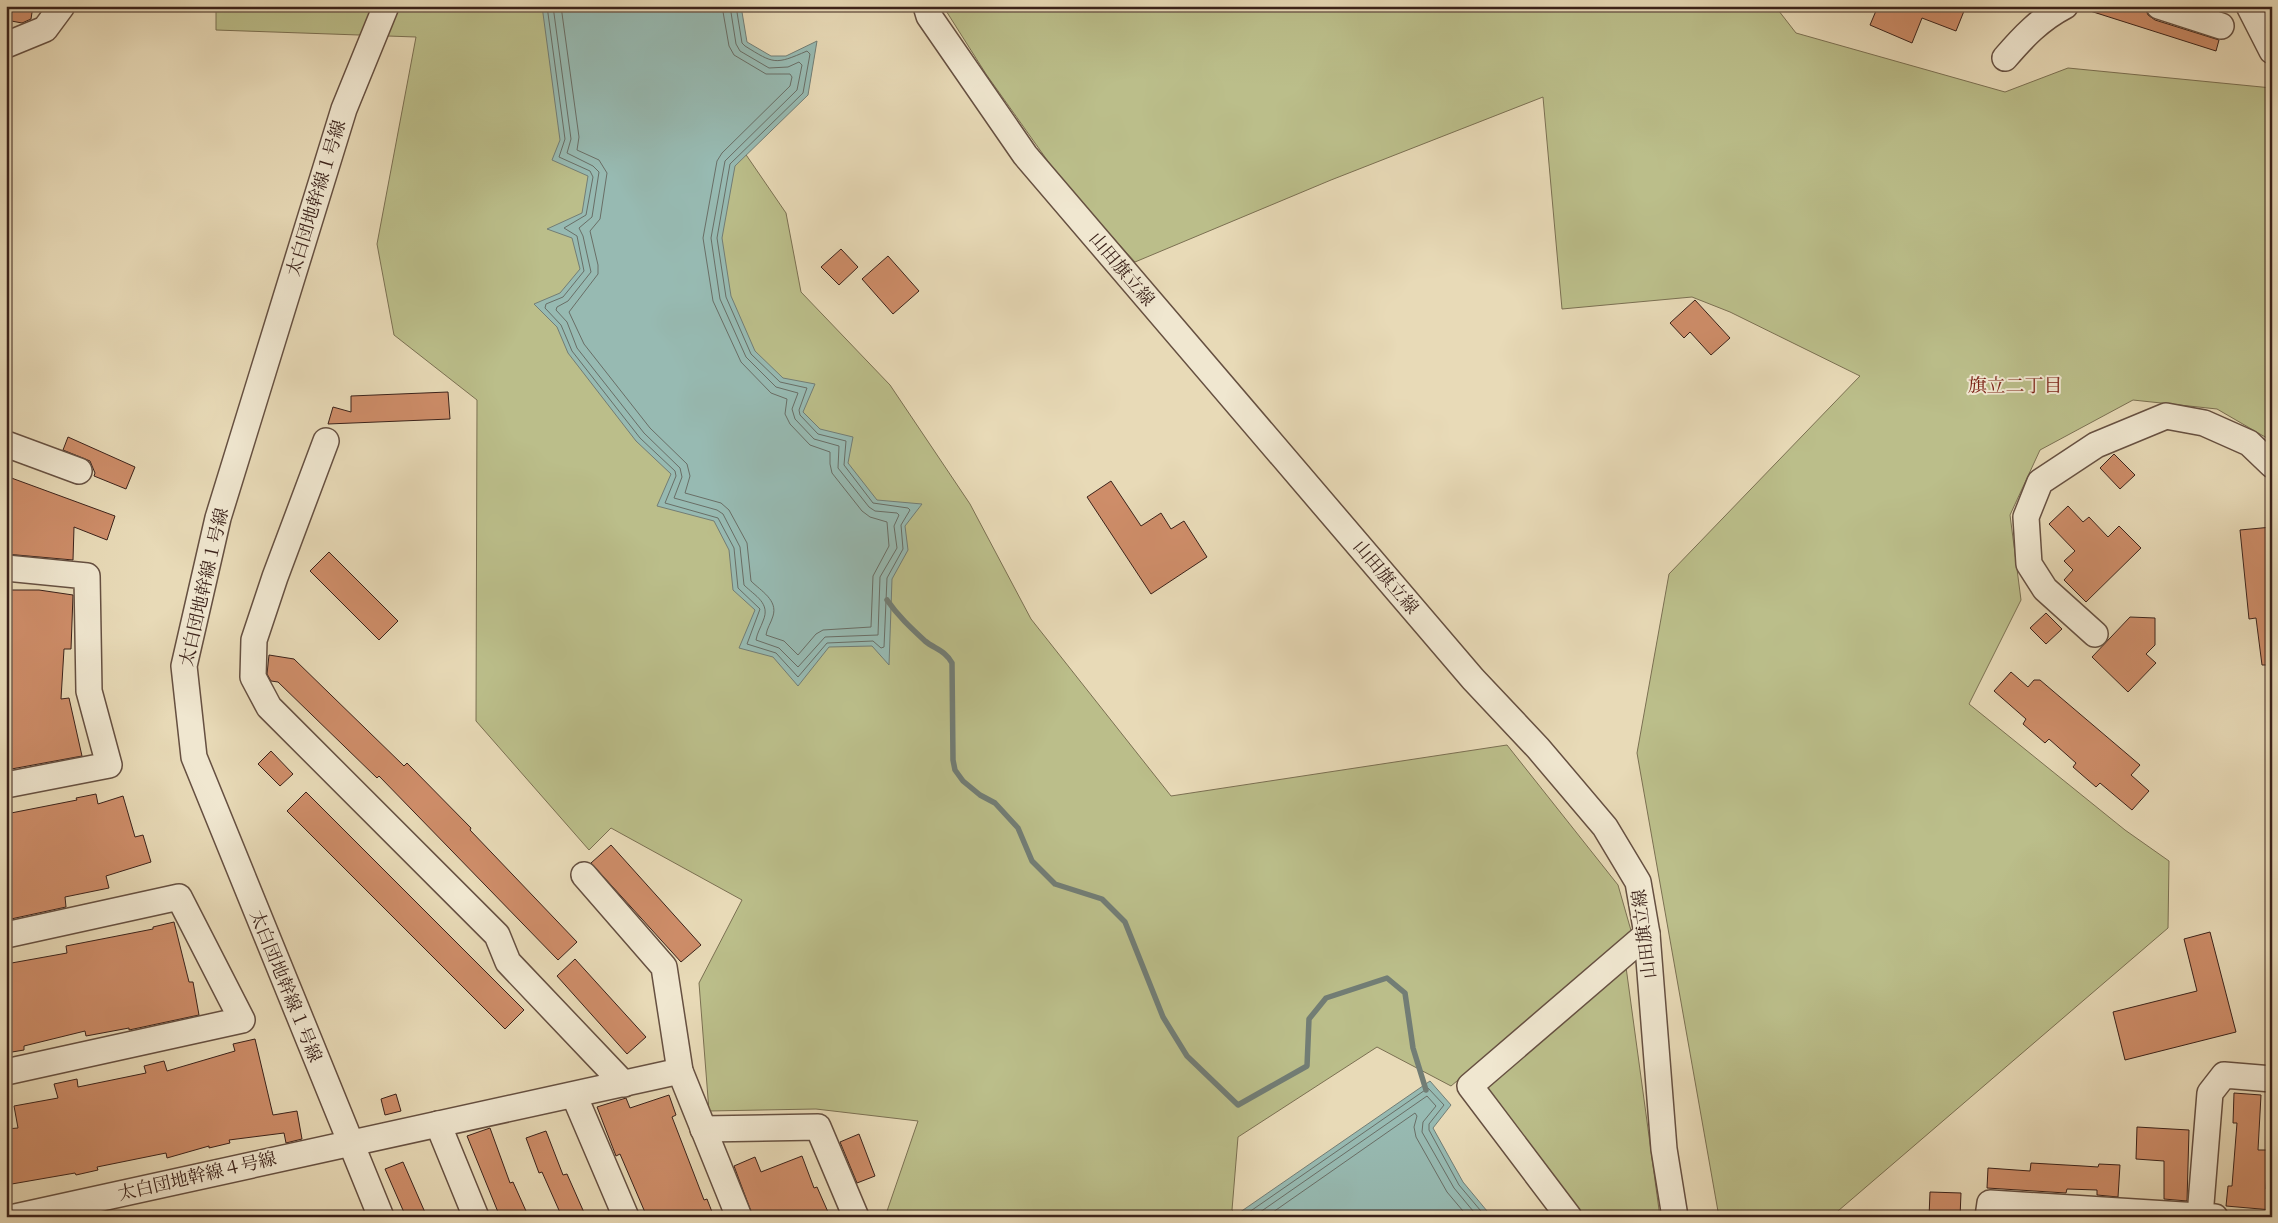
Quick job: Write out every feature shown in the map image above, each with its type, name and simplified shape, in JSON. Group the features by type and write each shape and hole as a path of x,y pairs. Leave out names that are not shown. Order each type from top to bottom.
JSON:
{"street":[{"path":"6,46 45,29 62,6"},
{"name":"太白団地幹線１号線","path":"381,1217 194,757 184,666 218,518 344,109 386,6"},
{"name":"山田旗立線","path":"926,6 930,16 1025,155 1467,672 1538,748 1606,827 1638,882 1647,934 1664,1149 1675,1217"},
{"path":"2006,58 2029,30 2065,6"},
{"path":"2159,6 2221,26"},
{"path":"2249,6 2272,51"},
{"path":"2095,634 2045,589 2029,564 2026,517 2040,482 2096,445 2166,416 2204,423 2250,443 2272,465"},
{"path":"326,441 275,577 254,640 253,677 269,707 497,935 508,962 624,1084"},
{"path":"6,444 78,471"},
{"path":"6,568 87,576 89,691 109,765 6,784"},
{"path":"584,875 664,967 680,1071 739,1217"},
{"path":"6,934 179,897 242,1020 6,1072"},
{"path":"1569,1217 1470,1086 1647,934"},
{"name":"太白団地幹線４号線","path":"15,1217 349,1142 680,1071"},
{"path":"1988,1217 1990,1203 2207,1216 2210,1093 2224,1075 2272,1079"},
{"path":"574,1095 626,1217"},
{"path":"438,1124 476,1217"},
{"path":"703,1129 818,1127 856,1217"}],"green space":[{"path":"216,6 644,6 786,213 801,292 890,385 970,504 1031,619 1171,796 1507,745 1618,885 1632,934 1451,1086 1377,1047 1238,1137 1232,1210 1238,1217 885,1217 918,1121 816,1109 709,1111 699,983 742,900 611,828 589,850 476,721 477,400 394,335 377,244 416,37 216,30"},
{"path":"943,6 1775,6 1796,33 2005,92 2068,68 2272,88 2272,441 2217,409 2133,400 2040,450 2010,515 2021,600 1969,704 2125,830 2169,861 2168,928 1831,1217 1719,1217 1637,753 1669,574 1860,376 1730,312 1692,297 1562,309 1543,97 1331,180 1135,262 1062,181 986,74"},
{"path":"1626,967 1660,1217 1574,1217 1472,1088"}],"water":[{"path":"542,6 741,6 747,42 771,56 786,56 817,41 808,95 735,166 722,238 731,296 755,351 783,378 815,384 803,412 820,429 853,437 848,463 877,500 922,504 905,526 908,550 892,579 889,665 872,646 829,647 798,686 773,657 739,648 755,610 733,590 729,550 714,521 657,506 671,474 636,441 568,353 557,327 534,304 560,293 580,269 572,238 547,229 582,213 588,176 552,160 560,140"},
{"path":"1430,1081 1451,1105 1433,1128 1463,1182 1492,1217 1233,1217"}],"building":[{"path":"6,6 33,6 31,19 22,23 6,20"},
{"path":"1878,6 1966,6 1956,31 1922,18 1912,43 1870,25"},
{"path":"2088,6 2140,6 2145,8 2148,15 2155,20 2219,40 2216,51 2087,10"},
{"path":"841,249 858,267 839,285 821,267"},
{"path":"888,256 919,291 893,314 862,279"},
{"path":"1695,300 1730,338 1711,355 1690,332 1684,338 1670,323"},
{"path":"448,392 450,419 328,424 333,407 351,412 351,396"},
{"path":"68,437 135,467 126,489 94,476 95,473 90,461 63,450"},
{"path":"2114,454 2135,475 2120,489 2100,468"},
{"path":"6,476 115,516 107,540 74,527 73,560 6,554"},
{"path":"1111,481 1141,526 1161,513 1171,529 1184,521 1207,557 1151,594 1087,497"},
{"path":"2068,506 2083,522 2089,517 2108,537 2119,526 2141,548 2086,602 2064,580 2073,570 2064,561 2075,551 2049,524"},
{"path":"2272,527 2272,665 2262,665 2256,618 2249,619 2240,530"},
{"path":"329,552 398,621 379,640 310,571"},
{"path":"6,590 39,590 73,595 71,649 64,649 61,699 69,698 82,756 6,770"},
{"path":"2046,613 2062,629 2046,644 2030,628"},
{"path":"2130,617 2155,618 2155,645 2146,654 2156,663 2128,692 2092,657"},
{"path":"269,655 294,659 404,766 407,763 471,828 470,830 577,942 558,960 379,776 377,778 278,682 271,681 267,674"},
{"path":"2011,672 2028,687 2034,680 2040,680 2140,765 2131,775 2149,791 2132,810 2100,783 2096,787 2073,767 2076,763 2049,739 2045,743 2023,724 2026,719 1994,691"},
{"path":"271,751 293,774 280,786 258,764"},
{"path":"306,792 524,1010 505,1029 287,811"},
{"path":"96,794 98,804 123,796 135,837 143,835 151,862 106,876 109,888 65,897 66,907 11,919 6,899 6,814 77,800 76,798"},
{"path":"611,845 701,945 681,962 591,863"},
{"path":"174,922 189,982 193,982 199,1015 129,1030 129,1028 86,1036 85,1031 24,1046 24,1050 6,1053 6,964 67,953 66,946 153,929 153,927"},
{"path":"2210,932 2236,1032 2125,1060 2113,1012 2197,991 2184,939"},
{"path":"575,959 646,1037 627,1054 557,976"},
{"path":"255,1039 273,1115 297,1111 302,1139 286,1143 284,1133 229,1140 230,1143 209,1148 209,1146 167,1158 166,1153 97,1167 98,1170 76,1175 75,1173 6,1185 6,1129 18,1128 14,1106 58,1098 54,1084 77,1079 78,1087 146,1073 144,1066 164,1061 167,1071 235,1051 233,1044"},
{"path":"2234,1093 2261,1095 2258,1150 2268,1150 2266,1189 2272,1189 2272,1210 2226,1206 2228,1186 2232,1186 2237,1123 2233,1123"},
{"path":"396,1094 401,1111 385,1115 381,1099"},
{"path":"669,1095 676,1115 672,1117 704,1200 707,1199 714,1217 647,1217 620,1154 616,1156 597,1107 626,1098 630,1108"},
{"path":"2137,1127 2189,1130 2187,1201 2164,1199 2164,1161 2136,1159"},
{"path":"490,1128 510,1183 513,1182 526,1211 511,1217 500,1217 467,1136"},
{"path":"546,1131 563,1175 567,1174 586,1217 562,1217 542,1172 539,1173 526,1138"},
{"path":"859,1134 875,1176 857,1183 840,1142"},
{"path":"802,1156 814,1188 817,1187 828,1212 814,1217 753,1217 734,1166 755,1157 761,1172"},
{"path":"403,1162 427,1217 406,1217 385,1169"},
{"path":"2031,1163 2098,1167 2099,1164 2120,1165 2118,1197 2097,1195 2097,1190 2067,1189 2066,1193 1987,1188 1988,1168 2030,1171"},
{"path":"1930,1192 1961,1193 1960,1217 1929,1217"}],"waterway":[{"path":"887,600 900,617 925,641 950,659 952,663 953,760 955,770 963,781 980,795 995,803 1018,828 1032,861 1055,884 1102,899 1125,922 1163,1017 1187,1056 1238,1105 1307,1066 1309,1019 1326,998 1387,978 1405,993 1413,1048 1426,1090"}],"district":[{"name":"旗立二丁目","path":"2015,385"}]}
